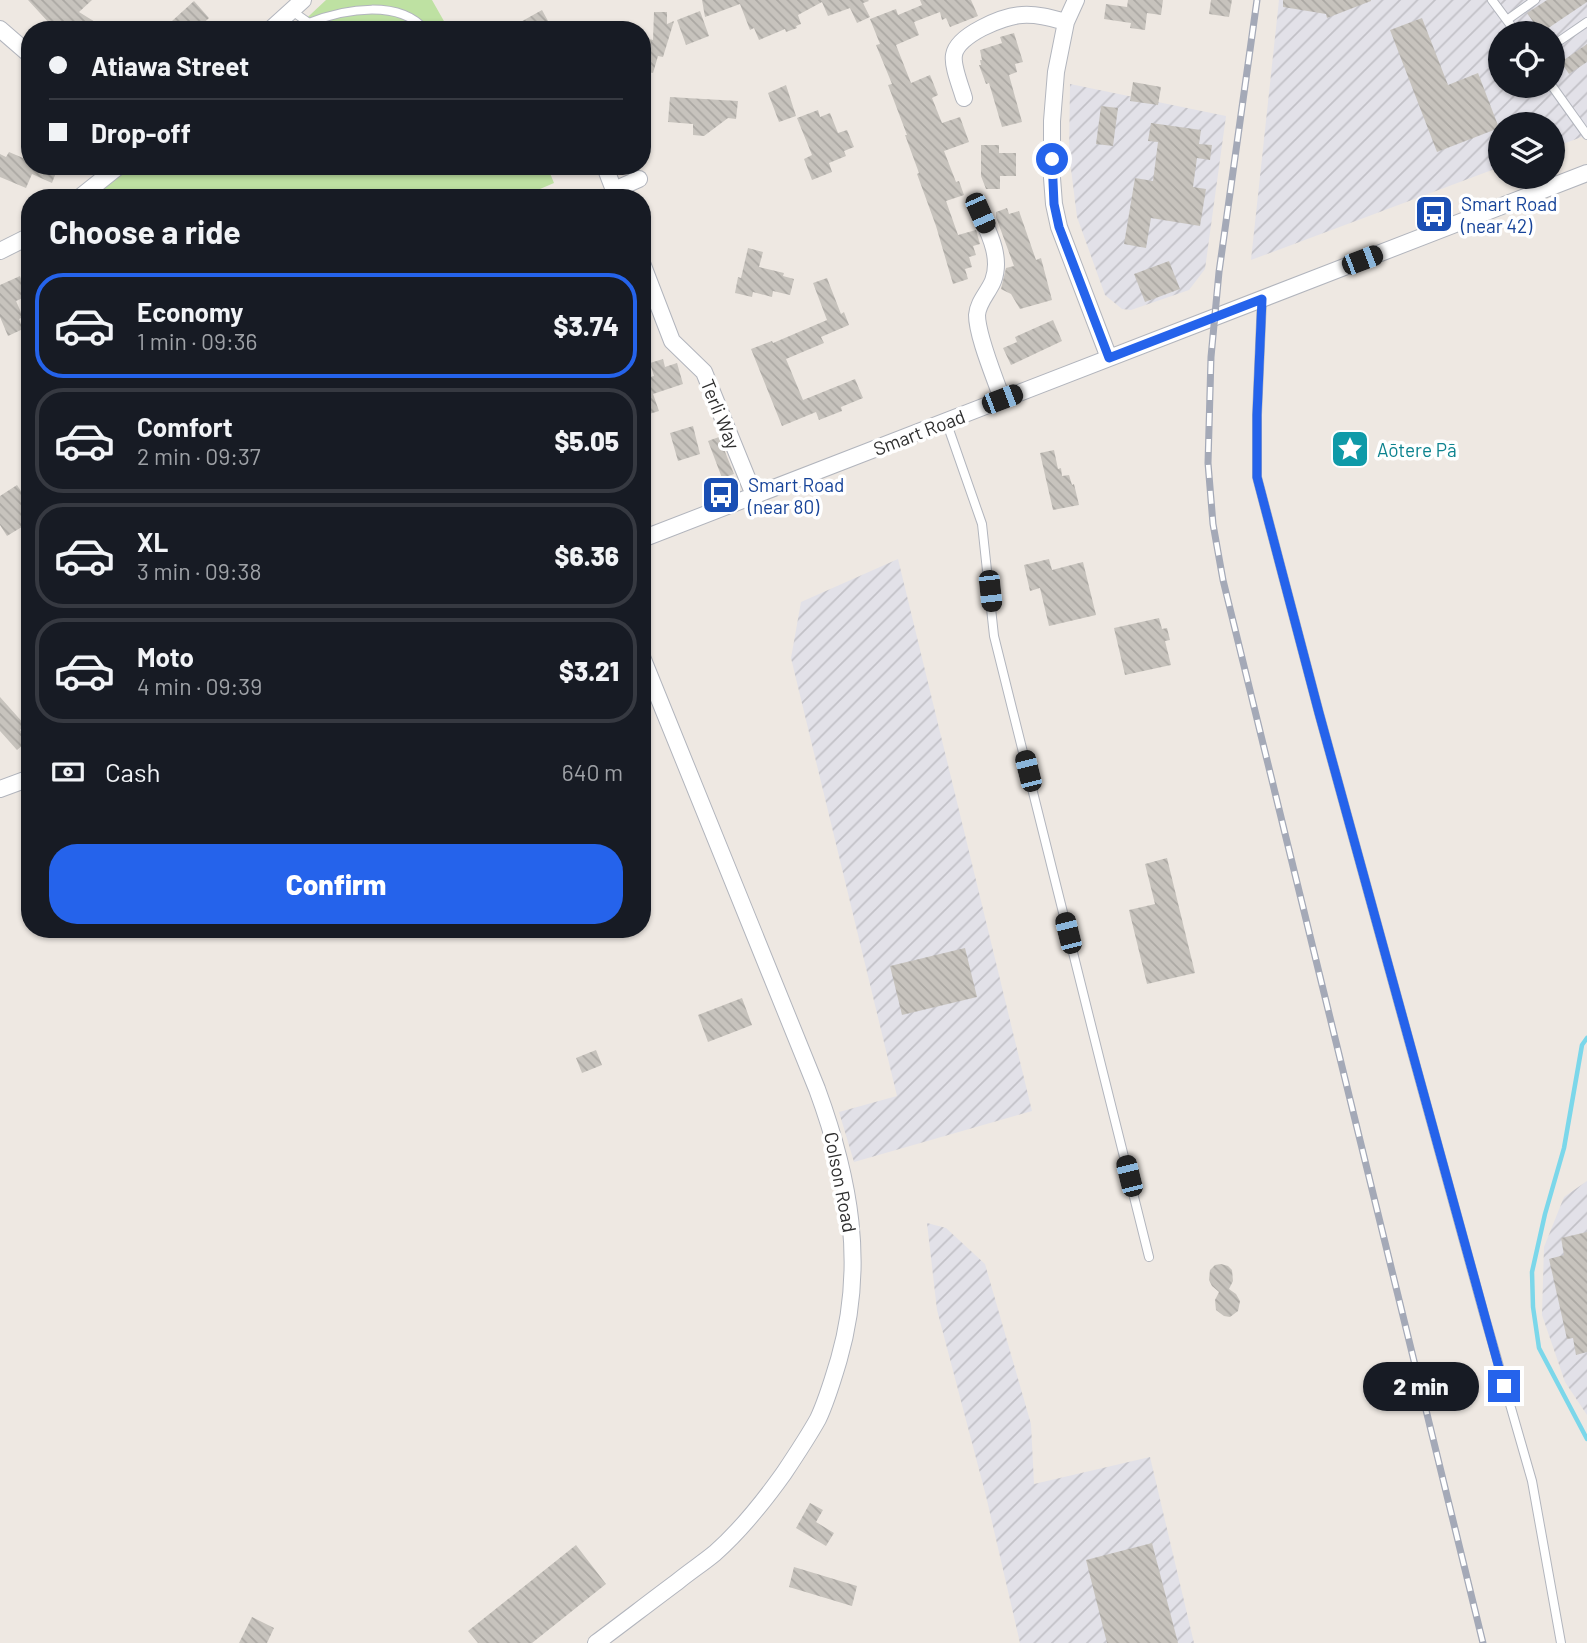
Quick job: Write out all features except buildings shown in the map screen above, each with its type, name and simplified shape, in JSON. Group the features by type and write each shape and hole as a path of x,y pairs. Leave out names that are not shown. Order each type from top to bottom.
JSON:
{"street":[{"path":"1076,0 1066,22 1056,72 1052,121 1054,204 1059,227 1109,358"},
{"path":"280,21 298,5"},
{"path":"964,98 953,59 955,51 965,38 1012,16 1037,15 1066,22"},
{"path":"0,29 21,47"},
{"name":"Smart Road","path":"651,535 1587,173"},
{"path":"90,189 108,175"},
{"path":"624,189 639,179"},
{"path":"980,213 993,243 995,274 980,304 977,320 1002,399"},
{"path":"0,251 21,240"},
{"name":"Terli Way","path":"651,286 672,341 704,372 754,495"},
{"name":"Colson Road","path":"596,1643 715,1553 774,1487 818,1419 833,1379 846,1335 854,1272 850,1210 830,1124 651,679"},
{"path":"0,789 21,781"}],"lane":[{"path":"1492,0 1506,21"},
{"path":"1516,21 1535,0"},
{"path":"314,21 339,10 376,3 397,5 410,10 418,21"},
{"path":"298,5 308,21"},
{"path":"1565,37 1587,22"},
{"path":"1561,98 1587,135"},
{"path":"1262,299 1257,477 1319,713 1532,1482 1560,1643"},
{"path":"946,421 982,524 994,636 1149,1256"}],"shaded area":[{"path":"1279,0 1587,0 1587,135 1565,143 1565,112 1488,112 1488,171 1251,260"},
{"path":"1070,84 1226,116 1205,269 1189,290 1131,310 1122,309 1105,295 1077,217 1069,153"},
{"path":"898,559 1032,1111 854,1162 839,1112 897,1096 791,658 801,602"},
{"path":"1587,1181 1587,1415 1565,1382 1542,1315 1544,1247 1564,1197"},
{"path":"927,1223 946,1228 985,1264 1031,1424 1034,1484 1150,1457 1194,1643 1020,1643 986,1496 937,1310"}],"green space":[{"path":"326,0 432,0 444,21 304,21"},
{"path":"117,175 551,175 554,183 540,189 100,189"}],"waterway":[{"path":"1587,1038 1582,1045 1564,1148 1532,1272 1533,1307 1539,1348 1587,1439"}],"railway":[{"path":"1257,0 1219,272 1211,357 1208,463 1213,524 1223,580 1483,1643"}],"place":[{"name":"Smart Road (near 42)","path":"1434,214"},
{"name":"Aōtere Pā","path":"1350,449"},
{"name":"Smart Road (near 80)","path":"721,495"}],"route":[{"path":"1052,159 1054,204 1059,227 1109,358 1262,299 1257,477 1504,1386"}]}
